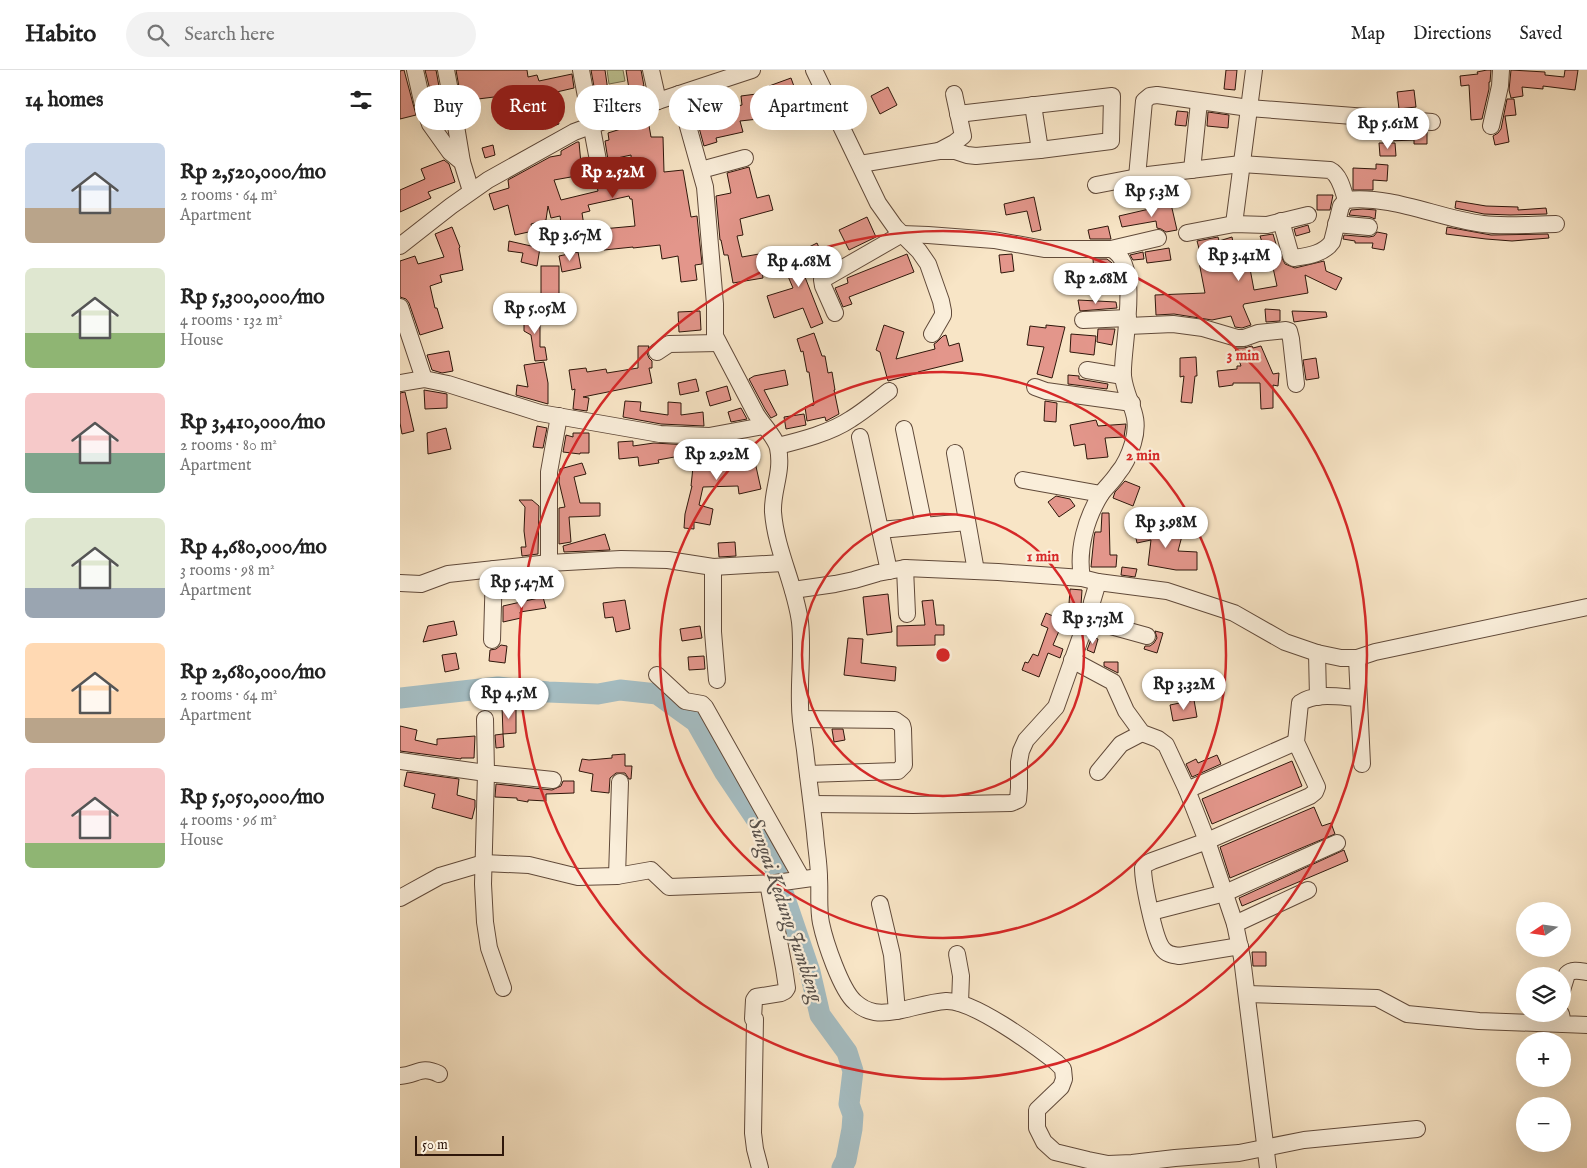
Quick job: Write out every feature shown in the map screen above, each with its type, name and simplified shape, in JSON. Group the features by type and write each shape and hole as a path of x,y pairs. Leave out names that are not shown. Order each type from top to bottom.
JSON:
{"street":[{"path":"415,70 422,101 430,124 450,152 462,162"},
{"path":"446,70 462,162 471,191"},
{"path":"582,70 584,85"},
{"path":"651,70 654,85"},
{"path":"707,85 752,70"},
{"path":"814,70 878,203 924,258 941,301 943,315 932,334"},
{"path":"1234,224 1254,70"},
{"path":"1491,126 1500,86 1501,70"},
{"path":"939,151 963,136 954,94"},
{"path":"1137,177 1144,101 1146,98 1157,95 1249,108 1432,122"},
{"path":"860,164 939,151 955,151 976,156 1040,150 1111,140 1112,96 958,114"},
{"path":"1192,170 1199,102"},
{"path":"1033,105 1040,150"},
{"path":"400,246 471,191 562,138 580,130"},
{"path":"592,130 600,171"},
{"path":"690,130 705,187 715,304 714,330 718,343 763,426 778,446 779,474 773,510 776,539 793,590 801,634 801,719 812,804 821,923 829,950 849,996 854,1002 873,1013 879,1014 947,1001 960,1003 998,1021 1063,1069 1064,1078 1061,1087 1037,1110 1037,1128 1044,1142 1055,1152 1088,1160 1108,1164 1176,1163 1304,1140 1417,1129"},
{"path":"701,170 745,158"},
{"path":"1096,186 1137,177 1241,164 1330,170 1338,176 1346,200"},
{"path":"1346,200 1377,200 1484,225 1556,224"},
{"path":"1281,222 1294,258 1326,249 1332,242 1341,206 1346,200"},
{"path":"1187,233 1234,224 1263,225 1308,215"},
{"path":"1336,224 1369,227"},
{"path":"835,313 822,280 902,234 994,240 1044,249 1111,248 1158,238"},
{"path":"1082,578 1080,563 1084,535 1090,517 1102,494 1119,473 1133,445 1137,429 1136,418 1123,376 1129,295 1124,266 1119,255 1111,248"},
{"path":"400,307 424,379"},
{"path":"1083,320 1173,324 1203,328 1237,338 1244,338 1258,333 1286,330 1289,331 1291,339 1296,384"},
{"path":"657,352 668,344 718,343"},
{"path":"1087,370 1123,376"},
{"path":"400,384 424,379 448,384 540,413 660,434 709,436 763,426"},
{"path":"1035,388 1132,403"},
{"path":"778,446 804,440 838,427 851,420 889,391"},
{"path":"549,563 550,464 559,416"},
{"path":"904,429 924,526"},
{"path":"860,437 880,530 897,569 907,614"},
{"path":"955,453 976,571"},
{"path":"1023,480 1102,494"},
{"path":"880,530 967,522"},
{"path":"400,583 421,584 448,574 549,563 621,558 668,560 713,567 783,563"},
{"path":"713,567 713,632 717,680"},
{"path":"492,640 494,569"},
{"path":"793,590 835,584 897,569 976,571 1082,578 1098,582 1168,591 1234,613 1285,642 1317,653 1341,658 1357,658 1375,652 1587,607"},
{"path":"812,804 913,805 1011,803 1016,801 1019,788 1021,750 1026,740 1056,707 1080,638 1089,620 1098,582"},
{"path":"1089,620 1147,636"},
{"path":"1317,653 1318,697"},
{"path":"1357,658 1362,764"},
{"path":"1072,660 1114,682 1126,712 1142,733 1166,744 1207,841 1235,924 1240,946 1267,1148 1268,1168"},
{"path":"657,675 685,701 702,704 705,707 799,880"},
{"path":"1240,946 1179,956 1170,955 1162,950 1151,912 1143,868 1146,864 1207,841 1310,796 1317,787 1296,742 1300,703 1305,699 1318,697 1358,698"},
{"path":"485,719 485,922 488,948 503,988"},
{"path":"801,719 895,720 902,725 903,729 904,765 898,771 808,774"},
{"path":"1098,772 1121,744 1142,733"},
{"path":"1187,790 1296,742"},
{"path":"400,761 486,774 554,780"},
{"path":"617,876 620,782"},
{"path":"1151,912 1225,893 1337,843"},
{"path":"400,898 440,876 484,864 529,865 578,877 617,876 651,870 669,887 772,883 819,877"},
{"path":"760,1168 755,1149 754,1133 754,1000 756,997 783,992 787,988 772,883"},
{"path":"1235,924 1308,890"},
{"path":"880,904 892,955 897,1011"},
{"path":"957,954 961,976 960,1003"},
{"path":"1571,971 1587,972"},
{"path":"1247,994 1377,998 1406,1014 1479,1022 1516,1021"},
{"path":"1571,1021 1587,1025"},
{"path":"400,1076 410,1075 423,1069 439,1074"}],"green space":[{"path":"607,70 623,70 625,81 609,84"}],"building":[{"path":"404,70 415,115 400,119 400,71"},
{"path":"425,70 436,70 439,85 429,85"},
{"path":"456,70 527,70 528,77 537,75 539,81 572,74 574,88 565,90 565,85 491,85 491,97 481,99 481,85 459,85"},
{"path":"591,70 605,70 607,85 594,85"},
{"path":"626,70 641,70 644,85 628,85"},
{"path":"1226,70 1237,70 1235,90 1224,89"},
{"path":"1491,70 1490,82 1482,119 1471,120 1469,85 1461,86 1460,76 1478,74 1477,72"},
{"path":"1511,70 1545,72 1545,75 1564,77 1565,70 1578,70 1575,90 1543,86 1543,89 1522,87 1523,96 1511,98 1509,90"},
{"path":"791,78 794,85 772,85"},
{"path":"888,87 897,105 880,114 871,96"},
{"path":"1414,90 1416,107 1399,109 1397,92"},
{"path":"750,95 750,120 740,121 741,96"},
{"path":"1507,99 1514,99 1516,115 1505,116 1509,142 1495,145 1493,136 1501,129"},
{"path":"1177,111 1188,112 1186,126 1175,125"},
{"path":"1208,112 1229,115 1228,128 1207,126"},
{"path":"740,121 743,132 716,138 717,142 704,146 700,130 740,130"},
{"path":"618,130 650,130 651,137 663,137 664,172 683,170 691,217 697,216 702,264 695,265 697,280 681,282 678,256 662,259 660,245 604,250 602,229 635,226 632,199 629,196 588,205 590,211 582,213 585,232 563,236 560,216 551,218 548,206 546,220 531,224 533,231 515,235 508,205 494,210 489,194 509,188 508,180 550,157 561,155 561,151 577,142 579,142 582,175 554,180 561,200 598,191 597,186 615,182 616,186 633,185 631,155 608,160 605,141 609,140 608,133"},
{"path":"1388,130 1427,132 1427,144 1414,144 1414,140 1389,141"},
{"path":"1379,143 1395,143 1396,156 1380,156"},
{"path":"493,145 495,155 485,158 482,148"},
{"path":"444,160 449,164 455,182 428,192 431,198 400,212 400,190 425,179 421,169"},
{"path":"1376,164 1388,165 1387,181 1373,180 1373,190 1353,190 1353,168 1376,169"},
{"path":"749,167 757,198 769,195 773,210 740,219 743,235 737,236 742,257 759,254 763,278 733,283 728,255 724,255 720,240 716,196 731,193 727,173"},
{"path":"1317,195 1333,195 1330,210 1317,210"},
{"path":"1034,197 1041,230 1032,232 1027,211 1006,215 1004,204"},
{"path":"1456,201 1486,206 1518,207 1518,210 1546,208 1547,214 1484,214 1455,208"},
{"path":"1171,204 1177,230 1166,232 1157,228 1156,221 1122,227 1119,216"},
{"path":"1351,210 1376,210 1375,219 1349,215"},
{"path":"867,217 876,237 849,250 839,230"},
{"path":"1308,225 1310,232 1296,236 1294,229"},
{"path":"1108,226 1111,239 1090,239 1088,230"},
{"path":"452,227 460,247 463,270 440,275 442,282 430,286 435,308 437,308 443,328 420,335 409,303 406,299 400,297 400,261 415,256 418,264 444,257 435,234"},
{"path":"1447,227 1491,235 1548,234 1549,238 1512,241 1486,239 1446,234"},
{"path":"1377,232 1387,234 1384,250 1372,248 1373,243 1355,243 1355,241 1343,239 1344,235 1369,237 1374,236"},
{"path":"1273,234 1278,251 1248,258 1254,290 1277,286 1270,254 1279,252 1285,264 1295,268 1324,261 1326,271 1342,278 1336,290 1305,275 1308,293 1244,304 1243,306 1251,325 1242,328 1235,327 1231,316 1212,320 1174,314 1156,315 1155,295 1205,293 1198,257 1201,256 1197,241 1218,237 1219,241 1232,237 1234,248 1262,242 1260,236"},
{"path":"509,241 540,248 537,266 521,262 523,253 508,251"},
{"path":"817,243 825,261 803,272 823,323 811,328 803,308 774,318 767,296 793,288 784,267 799,261 795,254"},
{"path":"1169,248 1171,260 1147,263 1145,252"},
{"path":"578,252 581,268 562,272 559,256"},
{"path":"1143,252 1144,259 1133,260 1130,255"},
{"path":"907,254 914,272 849,297 852,304 843,307 835,288 848,283 847,278"},
{"path":"1012,254 1014,271 1001,273 999,255"},
{"path":"1093,259 1107,259 1112,263 1115,282 1075,289 1073,278 1094,273"},
{"path":"541,266 559,266 559,294 541,294"},
{"path":"1078,300 1116,302 1117,308 1080,311"},
{"path":"1265,309 1280,310 1280,321 1266,322"},
{"path":"700,311 701,330 679,332 678,312"},
{"path":"1292,311 1326,312 1327,317 1294,322"},
{"path":"524,313 540,313 540,347 545,347 547,360 535,361 531,335 524,331"},
{"path":"884,325 904,332 896,359 935,349 934,344 946,335 949,346 959,343 963,361 888,381 880,352 876,350"},
{"path":"1046,325 1065,327 1052,378 1037,374 1044,347 1027,345 1030,326 1046,328"},
{"path":"1098,329 1115,329 1112,345 1097,342"},
{"path":"814,333 822,356 825,356 828,373 832,372 839,414 826,421 825,417 807,421 805,407 814,405 809,372 807,372 803,351 801,352 797,339"},
{"path":"1071,334 1096,336 1094,355 1070,352"},
{"path":"638,346 649,346 647,353 652,361 652,368 649,368 652,383 583,397 589,398 587,411 573,409 575,389 572,390 569,370 586,368 587,372 606,369 607,373 638,368"},
{"path":"1252,346 1253,348 1261,346 1273,374 1279,373 1278,386 1273,385 1273,408 1261,409 1260,383 1233,383 1233,385 1219,387 1217,371 1237,369 1237,366 1241,366 1235,348"},
{"path":"449,351 453,371 442,373 432,370 427,355"},
{"path":"1196,357 1197,376 1195,376 1192,403 1181,402 1184,376 1180,377 1180,358"},
{"path":"1316,358 1319,378 1306,380 1303,360"},
{"path":"544,362 548,383 548,404 516,395 517,385 528,387 524,365"},
{"path":"785,370 788,385 764,390 777,415 771,418 749,379 754,376"},
{"path":"1068,375 1108,384 1107,389 1068,384"},
{"path":"696,379 699,391 680,395 678,383"},
{"path":"727,386 731,400 710,406 706,392"},
{"path":"424,390 447,394 447,408 425,409"},
{"path":"405,392 414,431 402,434 400,393"},
{"path":"625,401 641,402 640,411 668,415 668,402 681,403 681,415 703,412 704,426 661,424 623,417"},
{"path":"1045,401 1057,403 1056,422 1044,421"},
{"path":"741,408 747,419 731,422 728,412"},
{"path":"804,414 806,425 786,429 784,417"},
{"path":"1096,420 1098,426 1126,424 1124,437 1105,438 1108,457 1087,459 1085,444 1074,446 1070,425"},
{"path":"537,426 547,428 543,448 533,447"},
{"path":"446,428 451,449 428,454 427,433"},
{"path":"573,433 589,433 589,453 563,452 566,435 573,437"},
{"path":"633,441 633,446 654,443 689,445 691,454 658,460 659,463 639,466 638,457 619,459 618,442"},
{"path":"716,445 721,469 739,465 735,449 745,446 749,463 755,462 761,489 739,494 738,486 703,487 699,505 713,509 710,525 694,522 694,529 684,528 685,514 692,486 695,448"},
{"path":"582,463 586,474 574,477 580,503 600,503 600,516 569,517 571,542 559,544 559,508 565,507 559,482 560,469"},
{"path":"1125,481 1140,487 1133,506 1113,498 1115,492"},
{"path":"1056,496 1070,499 1075,506 1059,517 1048,502"},
{"path":"519,500 532,500 539,506 538,554 522,556 521,547 526,547 524,531 525,507"},
{"path":"1102,513 1109,513 1110,555 1117,555 1116,567 1091,567 1095,532 1101,532"},
{"path":"1156,525 1157,528 1182,536 1178,551 1197,552 1197,570 1176,570 1148,565 1151,540 1137,543 1134,529"},
{"path":"605,534 610,550 564,552 563,546"},
{"path":"735,542 736,556 719,557 718,543"},
{"path":"1122,567 1137,569 1135,577 1121,575"},
{"path":"538,574 539,580 504,587 504,578"},
{"path":"1070,589 1082,590 1081,605 1069,604"},
{"path":"888,594 892,632 867,635 863,597"},
{"path":"543,597 546,608 520,612 521,618 503,622 503,606"},
{"path":"625,600 630,629 616,632 613,617 605,618 603,603"},
{"path":"933,600 936,625 944,625 944,635 935,635 935,645 897,646 897,626 925,625 922,601"},
{"path":"1046,613 1062,620 1053,645 1063,649 1060,658 1048,653 1039,677 1022,670 1025,662 1028,663 1033,654 1038,656 1048,628 1041,625"},
{"path":"454,621 457,635 423,642 428,626"},
{"path":"700,626 702,638 682,641 680,629"},
{"path":"1155,631 1163,633 1157,653 1144,649 1145,646 1150,646 1154,643 1157,638"},
{"path":"1092,637 1098,639 1094,653 1087,650"},
{"path":"848,638 863,639 861,663 896,667 895,681 844,675"},
{"path":"501,645 507,646 505,663 489,661 490,650 496,649"},
{"path":"456,653 459,669 445,672 442,655"},
{"path":"704,656 705,669 689,670 688,657"},
{"path":"1104,662 1118,662 1118,673 1104,666"},
{"path":"1194,700 1197,717 1173,721 1170,705"},
{"path":"502,706 516,706 516,733 503,734"},
{"path":"400,726 417,730 415,740 437,745 437,739 475,736 474,758 461,759 400,751"},
{"path":"832,729 843,729 845,740 834,742"},
{"path":"503,734 504,747 496,748 495,735"},
{"path":"625,754 625,766 632,766 631,779 625,773 616,773 610,778 609,793 591,791 593,774 579,771 582,759 612,758 612,755"},
{"path":"1217,755 1221,764 1192,777 1186,764 1196,759 1198,763"},
{"path":"1292,761 1302,786 1212,824 1202,799"},
{"path":"407,772 459,779 457,795 475,800 472,819 432,808 435,794 404,786"},
{"path":"563,781 574,781 574,793 546,794 546,801 528,800 528,802 517,800 517,798 495,797 496,784 552,790 561,786"},
{"path":"1314,807 1322,826 1331,823 1335,834 1230,878 1220,847"},
{"path":"1344,850 1348,861 1242,906 1239,898"},
{"path":"1252,952 1266,952 1266,966 1253,966"}],"waterway":[{"name":"Sungai Kedung Jumbleng","path":"400,698 498,687 598,694 620,690 657,694 696,722 725,773 760,825 810,972 820,1015 847,1052 853,1071 849,1104 853,1115 846,1160 842,1168"}]}
